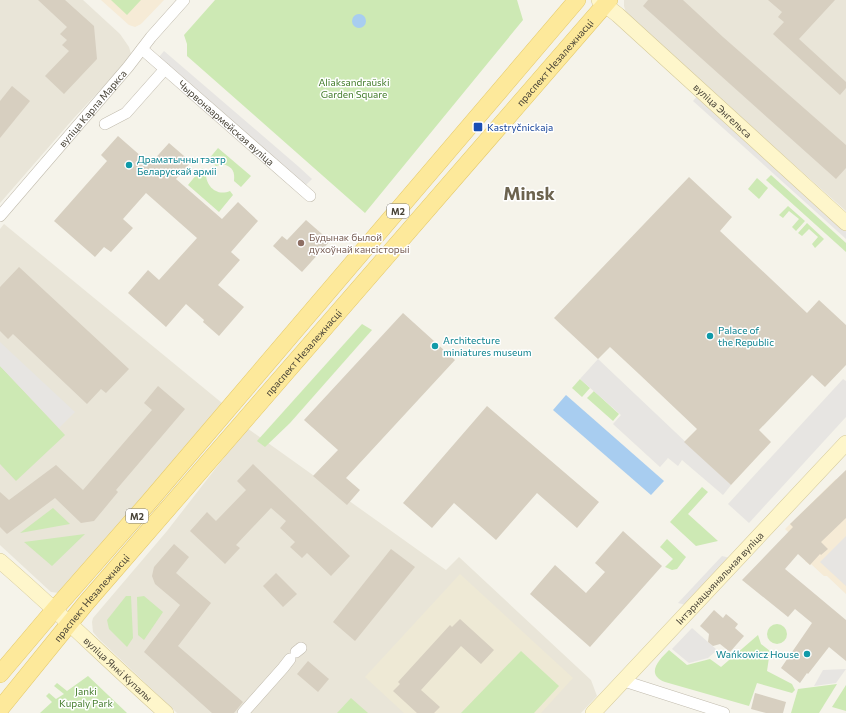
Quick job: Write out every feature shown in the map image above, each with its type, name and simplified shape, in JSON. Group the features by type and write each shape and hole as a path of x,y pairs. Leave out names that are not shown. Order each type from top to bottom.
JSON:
{"main road":[{"name":"праспект Незалежнасці","path":"0,674 54,609 163,486 577,0"},
{"name":"праспект Незалежнасці","path":"0,709 70,624 240,425 604,2"},
{"name":"вуліца Энгельса","path":"604,2 846,223"},
{"name":"Інтэрнацыянальная вуліца","path":"593,713 846,443"},
{"name":"вуліца Янкі Купалы","path":"0,561 166,713"}],"street":[{"name":"вуліца Карла Маркса","path":"0,216 184,0"},
{"name":"Чырвонаармейская вуліца","path":"142,49 310,196"},
{"path":"105,124 126,113 165,69"},
{"path":"243,713 295,653"},
{"path":"624,681 724,713"}],"shaded area":[{"path":"0,0 83,0 120,34 129,47 131,54 124,64 74,118 0,203"},
{"path":"101,0 164,0 141,24 135,27 129,25"},
{"path":"624,0 846,0 846,211 627,16"},
{"path":"164,51 312,179 305,186 159,57"},
{"path":"699,94 846,226 846,239 693,101"},
{"path":"4,224 222,403 59,593 51,592 0,545 0,229"},
{"path":"0,342 75,412 59,428 0,366"},
{"path":"598,359 731,485 723,495 682,460 678,466 668,458 660,467 613,424 621,415 580,379"},
{"path":"843,379 846,381 846,417 749,523 728,504"},
{"path":"247,428 446,570 459,557 591,680 597,696 581,713 177,713 99,639 93,632 92,622 93,618 167,531"},
{"path":"836,479 846,490 846,594 827,576 824,576 811,564 810,565 805,561 809,556 813,555 785,529"},
{"path":"846,536 846,586 820,562"},
{"path":"722,556 730,558 686,605 678,603"},
{"path":"460,574 573,678 541,713 404,713 365,677"},
{"path":"692,628 717,650 708,658 689,663 672,649"},
{"path":"846,669 836,683 814,686 823,670"}],"green space":[{"path":"111,0 141,0 127,15"},
{"name":"Aliaksandraŭski Garden Square","path":"215,0 517,0 523,20 365,213 187,56 187,44 184,35"},
{"path":"218,148 251,176 241,187 234,181 234,172 231,168 223,164 216,166 208,160"},
{"path":"202,168 206,172 207,181 212,189 220,192 230,191 233,195 219,212 188,185"},
{"path":"771,175 846,243 846,252 766,180"},
{"path":"757,178 768,188 759,199 748,189"},
{"path":"788,206 805,221 796,231 792,227 799,219 789,211 783,218 779,215"},
{"path":"807,223 824,239 815,248 812,244 818,237 809,229 802,236 798,233"},
{"path":"362,324 372,330 290,423 265,447 257,441"},
{"path":"0,366 65,435 16,481 0,464"},
{"path":"580,379 590,388 582,397 572,388"},
{"path":"594,391 619,414 613,421 587,398"},
{"path":"702,487 708,492 688,514 718,541 696,546 670,522"},
{"path":"53,508 70,524 20,533"},
{"path":"85,534 52,566 24,542"},
{"path":"667,539 686,557 677,569 672,570 665,567 673,559 660,547"},
{"path":"126,596 131,596 133,638 127,647 109,629 107,620"},
{"path":"144,596 163,612 144,640 138,635 137,597"},
{"path":"777,624 784,627 787,634 784,641 777,644 770,641 767,634 770,627"},
{"path":"758,635 761,644 770,651 767,671 792,684 795,690 792,693 757,683 749,706 665,682 659,679 656,675 655,671 658,662 669,650 687,665 710,659 721,667"},
{"path":"521,651 559,686 534,713 461,713"},
{"name":"Janki Kupaly Park","path":"88,676 127,713 40,713 52,702 46,696 49,693 56,699 64,694 54,686 57,683 67,691"},
{"path":"837,684 819,713 791,713 798,689"},
{"path":"846,685 846,711 832,707"},
{"path":"351,698 368,713 337,713"}],"water":[{"path":"356,14 362,14 366,18 366,24 362,28 356,28 352,24 352,18"},
{"path":"566,395 664,481 651,495 553,410"}],"building":[{"path":"38,0 65,0 94,26 97,59 64,94 45,76 69,51 62,45 67,40 60,34 67,27"},
{"path":"648,0 683,0 846,145 846,168 836,179 643,6"},
{"path":"768,0 835,0 799,39 846,82 846,88 840,95 773,34 784,22 778,17 782,12"},
{"path":"12,86 30,101 0,138 0,101"},
{"path":"118,136 150,164 169,143 191,162 176,179 222,219 238,202 258,221 231,252 240,260 218,285 244,307 219,336 186,304 166,327 128,293 148,270 159,280 197,238 146,193 123,219 133,228 111,252 104,247 95,257 54,221 107,161 101,155"},
{"name":"Palace of the Republic","path":"689,177 732,217 720,231 807,313 819,300 846,325 846,365 825,387 812,375 759,430 771,442 731,485 684,442 697,429 639,374 610,347 598,359 554,318"},
{"name":"Будынак былой духоўнай кансісторыі","path":"306,220 330,241 302,272 273,246 282,236 287,240"},
{"path":"19,267 129,369 106,393 101,389 87,404 13,334 8,339 0,331 0,287"},
{"path":"403,313 455,360 346,478 360,490 347,505 313,476 338,450 304,420"},
{"path":"158,386 185,409 116,490 118,492 94,521 81,523 55,498 7,534 0,527 0,492 9,500 56,465 83,490 152,410 144,403"},
{"path":"487,406 599,502 577,528 537,493 496,540 454,503 432,528 403,503"},
{"path":"253,464 350,556 331,576 307,553 302,558 290,547 295,542 280,528 286,521 271,508 236,545 240,548 225,564 190,531 207,512 216,521 246,490 237,481"},
{"path":"846,470 846,518 821,542 828,549 821,555 820,554 810,565 798,554 785,569 846,620 846,661 829,647 800,683 781,668 812,623 795,609 788,617 742,580 793,527 790,524"},
{"path":"623,531 662,566 590,647 530,594 555,565 586,593 605,572 595,563"},
{"path":"174,544 189,557 176,573 211,603 178,646 243,702 234,713 212,713 144,652 180,605 155,584 152,576 154,567"},
{"path":"391,549 415,567 355,641 333,622"},
{"path":"276,573 297,594 283,607 263,586"},
{"path":"714,610 723,618 726,614 738,624 735,628 744,636 730,652 720,644 713,646 708,642 709,634 700,626"},
{"path":"460,619 494,650 481,664 461,646 421,690 440,707 434,713 417,713 393,691 400,684 398,682 450,625 452,627"},
{"path":"308,661 329,679 318,692 297,674"},
{"path":"755,693 786,702 783,713 766,713 751,709"}],"place":[{"name":"Kastryčnickaja","path":"478,127"},
{"name":"Драматычны тэатр Беларускай арміі","path":"129,165"},
{"name":"Будынак былой духоўнай кансісторыі","path":"301,243"},
{"name":"Palace of the Republic","path":"710,336"},
{"name":"Architecture miniatures museum","path":"435,346"},
{"name":"Wańkowicz House","path":"807,654"}],"district":[{"name":"Minsk","path":"529,193"}]}
